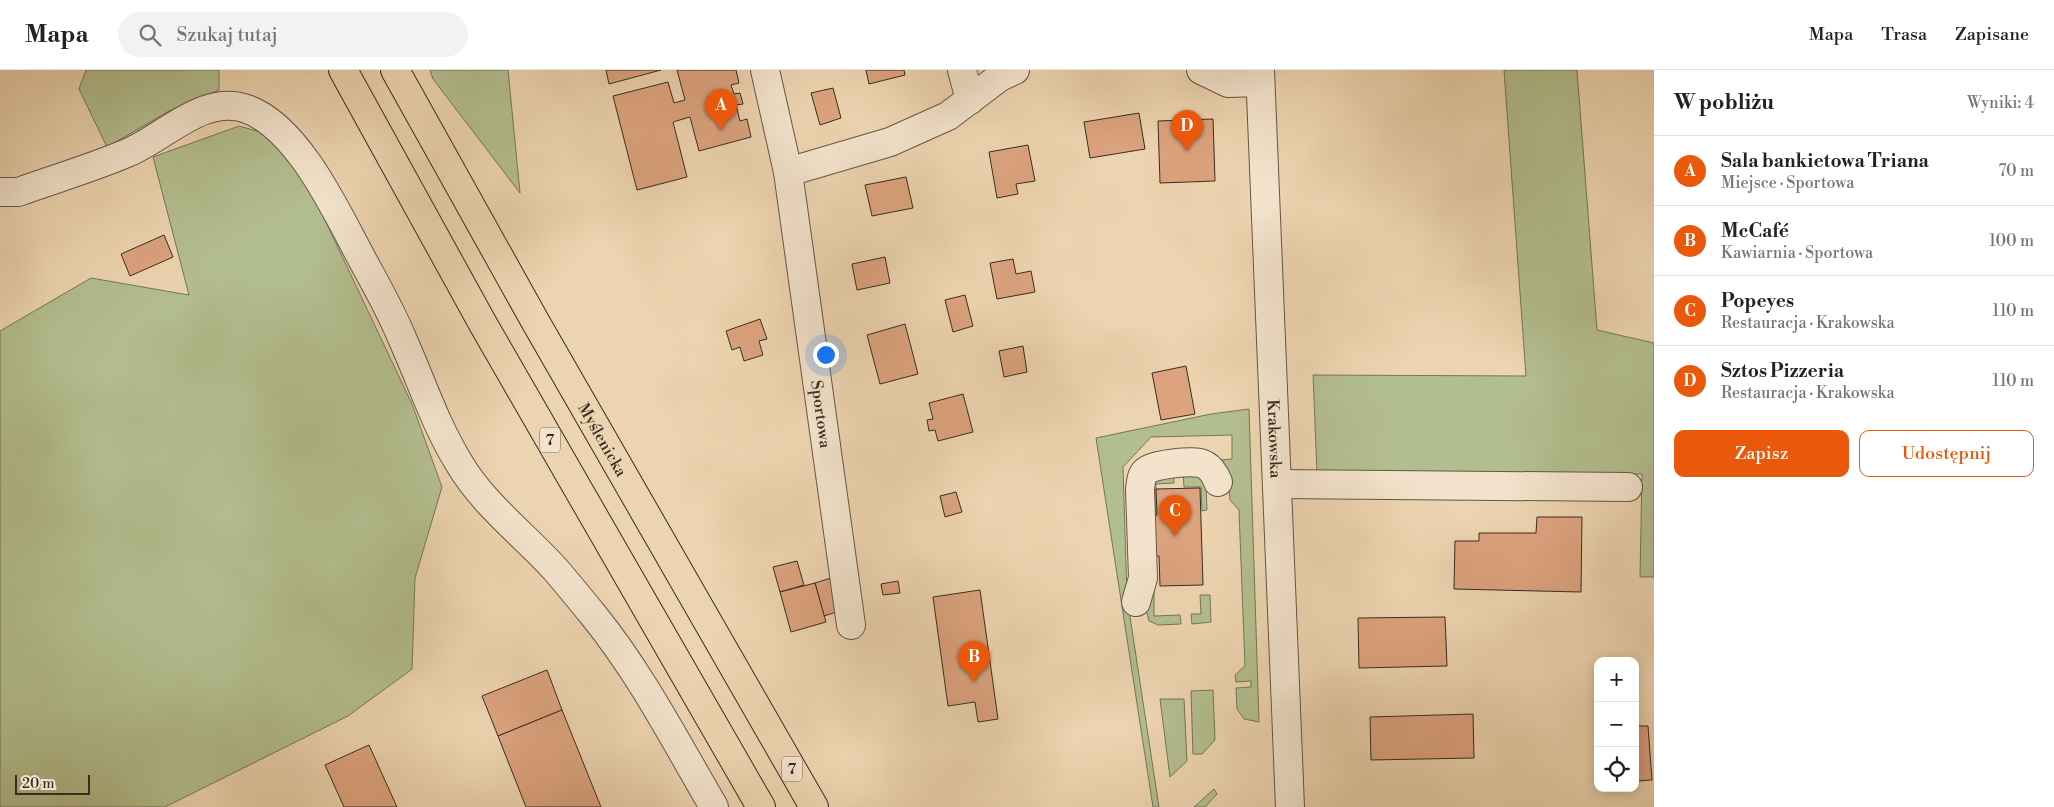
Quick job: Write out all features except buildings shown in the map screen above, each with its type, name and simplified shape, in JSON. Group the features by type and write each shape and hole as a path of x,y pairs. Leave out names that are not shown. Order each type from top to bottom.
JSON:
{"highway":[{"name":"7","path":"343,70 483,324 761,807"},
{"name":"Myślenicka","path":"396,70 540,329 814,807"}],"street":[{"name":"Sportowa","path":"765,70 788,172 851,625"},
{"path":"962,70 970,100"},
{"path":"788,172 890,142 948,116 1000,77 1015,70"},
{"path":"1201,70 1228,83 1260,76"},
{"name":"Krakowska","path":"1260,76 1290,807"},
{"path":"0,192 18,192 127,153 202,112 227,106 245,108 268,119 283,132 328,196 401,334 441,430 460,465 482,494 556,570 597,620 630,666 714,807"},
{"path":"1136,602 1143,578 1140,489 1142,477 1146,471 1155,465 1200,463 1214,474 1218,482"},
{"path":"1277,484 1628,488"}],"green space":[{"path":"86,70 219,70 219,90 169,111 107,147 79,89"},
{"path":"430,70 508,70 520,193 433,79"},
{"path":"1504,70 1577,70 1597,330 1654,343 1654,577 1640,577 1642,474 1317,474 1313,375 1526,376"},
{"path":"239,126 271,135 315,199 412,404 442,487 415,578 412,669 348,716 165,807 0,807 0,331 91,278 189,295 153,157"},
{"path":"1249,409 1259,722 1244,719 1237,709 1236,688 1251,687 1251,681 1236,682 1235,675 1245,666 1239,510 1230,500 1228,479 1221,460 1232,459 1232,435 1151,437 1123,467 1127,597 1159,807 1153,807 1096,438 1211,414"},
{"path":"1173,470 1174,483 1156,484 1156,514 1148,514 1149,481"},
{"path":"1193,470 1206,485 1207,510 1202,511 1201,487 1184,487 1183,471"},
{"path":"1154,592 1154,616 1180,615 1181,624 1158,625 1149,621 1144,601"},
{"path":"1200,595 1210,595 1211,622 1192,624 1191,614 1201,614"},
{"path":"1213,690 1215,740 1202,754 1193,754 1191,691"},
{"path":"1160,699 1184,699 1187,761 1170,777"},
{"path":"1214,789 1217,794 1205,807 1194,807"}],"place":[{"name":"Sala bankietowa Triana","path":"721,130"},
{"name":"Sztos Pizzeria","path":"1187,151"},
{"name":"Popeyes","path":"1175,536"},
{"name":"McCafé","path":"974,682"}]}
